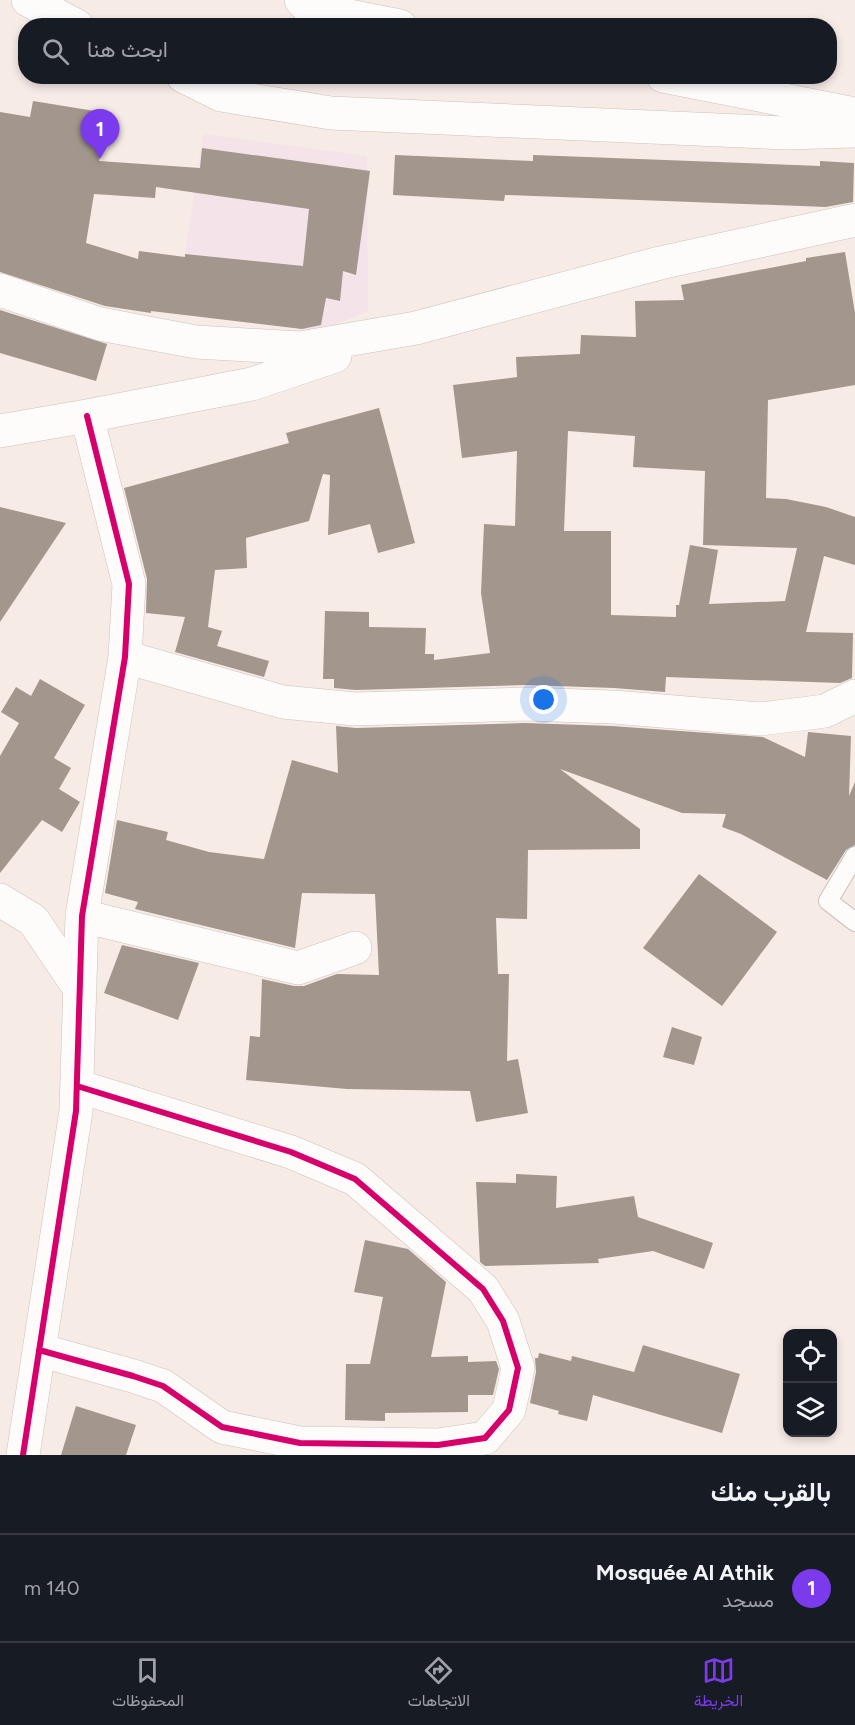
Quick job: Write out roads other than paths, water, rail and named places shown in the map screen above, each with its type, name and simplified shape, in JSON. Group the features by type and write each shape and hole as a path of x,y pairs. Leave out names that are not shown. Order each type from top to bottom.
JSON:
{"street":[{"path":"28,0 63,18"},
{"path":"301,0 309,8 360,18"},
{"path":"199,84 221,95 331,113 786,133 855,131"},
{"path":"703,84 855,114"},
{"path":"0,431 87,417 252,384 416,328 660,263 855,220"},
{"path":"0,290 100,324 196,342 300,348 416,328"},
{"path":"23,1455 76,1111 82,916 125,657 129,584 87,417"},
{"path":"125,657 283,702 355,709 525,704 613,707 760,719 825,711 855,696"},
{"path":"0,900 33,920 80,989"},
{"path":"82,916 298,968 355,948"},
{"path":"39,1350 163,1386 222,1427 300,1443 438,1445 485,1438 509,1410 518,1368 503,1321 483,1289 355,1179 291,1152 77,1086"}],"lane":[{"path":"855,856 828,901 855,922"}],"place":[{"name":"Mosquée Al Athik","path":"100,159"}]}
